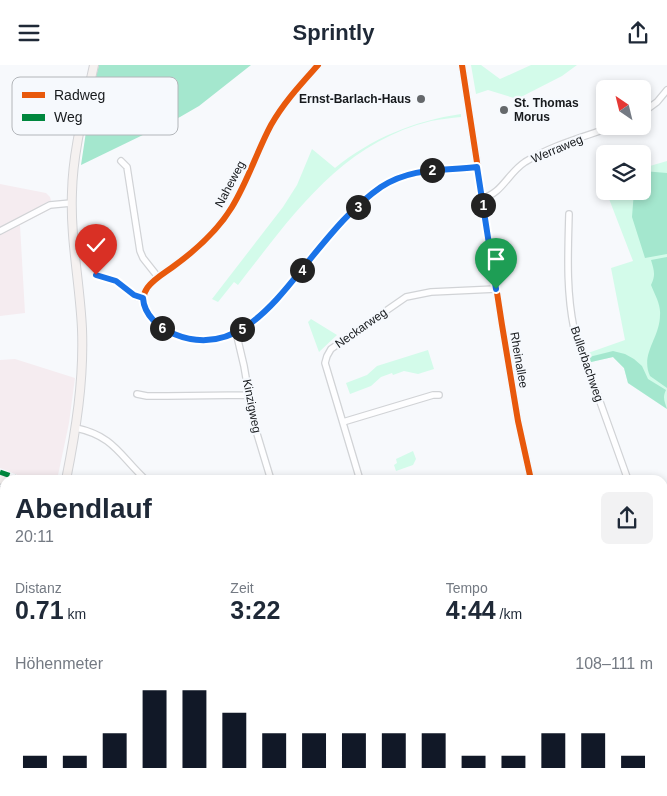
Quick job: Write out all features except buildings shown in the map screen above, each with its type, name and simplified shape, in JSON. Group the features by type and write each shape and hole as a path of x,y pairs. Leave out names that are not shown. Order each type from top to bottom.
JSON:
{"main road":[{"path":"67,475 76,428 81,383 82,330 71,203 74,164 80,135"}],"street":[{"name":"Naheweg","path":"143,298 147,287 194,250 224,219 241,190 269,128 279,111 318,65"},
{"name":"Rheinallee","path":"462,65 496,289 530,475"},
{"path":"651,106 667,90"},
{"name":"Werraweg","path":"482,198 495,194 517,168 542,153 596,133"},
{"path":"121,161 127,167 139,249 143,258 158,277"},
{"path":"96,275 116,281 134,295 143,298 150,316 163,329 192,339 217,338 236,332 251,324 267,311 345,219 382,187 393,181 420,172 441,168 477,167"},
{"path":"0,231 50,205 71,203"},
{"name":"Bullerbachweg","path":"569,214 567,278 574,329 626,475"},
{"name":"Neckarweg","path":"359,475 325,363 331,349 406,297 431,292 496,289"},
{"name":"Kinzigweg","path":"236,332 254,424 269,475"},
{"path":"137,393 147,396 167,397 249,395"},
{"path":"343,422 433,395 439,395"},
{"path":"76,428 97,434 106,439 141,475"}],"shaded area":[{"path":"0,184 46,193 50,197 53,208 20,225 25,313 0,316"},
{"path":"15,359 75,378 69,423 58,475 18,475 0,468 0,360"}],"green space":[{"path":"99,65 251,65 199,106 178,118 178,77 96,77"},
{"path":"471,65 481,65 500,79 531,65 577,65 562,76 517,99 488,90 476,94"},
{"path":"461,114 461,117 431,121 399,132 370,146 345,164 321,185 299,209 238,285 234,282 218,302 212,299 283,207 297,185 312,149 335,168 349,157 394,132 427,121"},
{"path":"86,135 143,135 81,165"},
{"path":"667,161 667,409 628,383 624,368 613,357 591,362 588,353 625,340 611,268 633,261 609,200 651,200 651,166"},
{"path":"651,172 667,173 667,254 645,258 632,217 633,200 651,200"},
{"path":"667,257 667,388 650,376 647,360 657,331 660,315 659,304 651,285 654,273 651,260"},
{"path":"311,319 337,335 319,352 308,322"},
{"path":"428,350 434,369 418,374 404,371 393,375 392,373 381,377 371,386 350,394 346,383 367,375 377,366"},
{"path":"613,351 634,359 642,366 648,379 666,390 664,398 667,409 628,383 624,368 613,357 591,362 589,357"},
{"path":"413,451 416,459 413,465 396,471 394,465 397,463 396,459"}],"marked path":[{"path":"0,472 8,475"}],"cycle path":[{"path":"318,65 293,93 276,117 243,187 226,215 213,232 182,260 155,279 146,290 144,303 147,311 154,320 172,333 188,338 209,339 224,336 238,330 271,306 342,221 382,187 416,173 477,167"},
{"path":"462,65 502,325 518,421 530,475"}],"place":[{"name":"Ernst-Barlach-Haus","path":"421,99"},
{"name":"St. Thomas Morus","path":"504,110"}],"route":[{"path":"96,275 110,278 122,284 137,297 143,298 150,316 163,329 184,338 202,340 217,338 236,332 251,324 267,311 345,219 382,187 393,181 420,172 441,168 477,167 496,289"}]}
